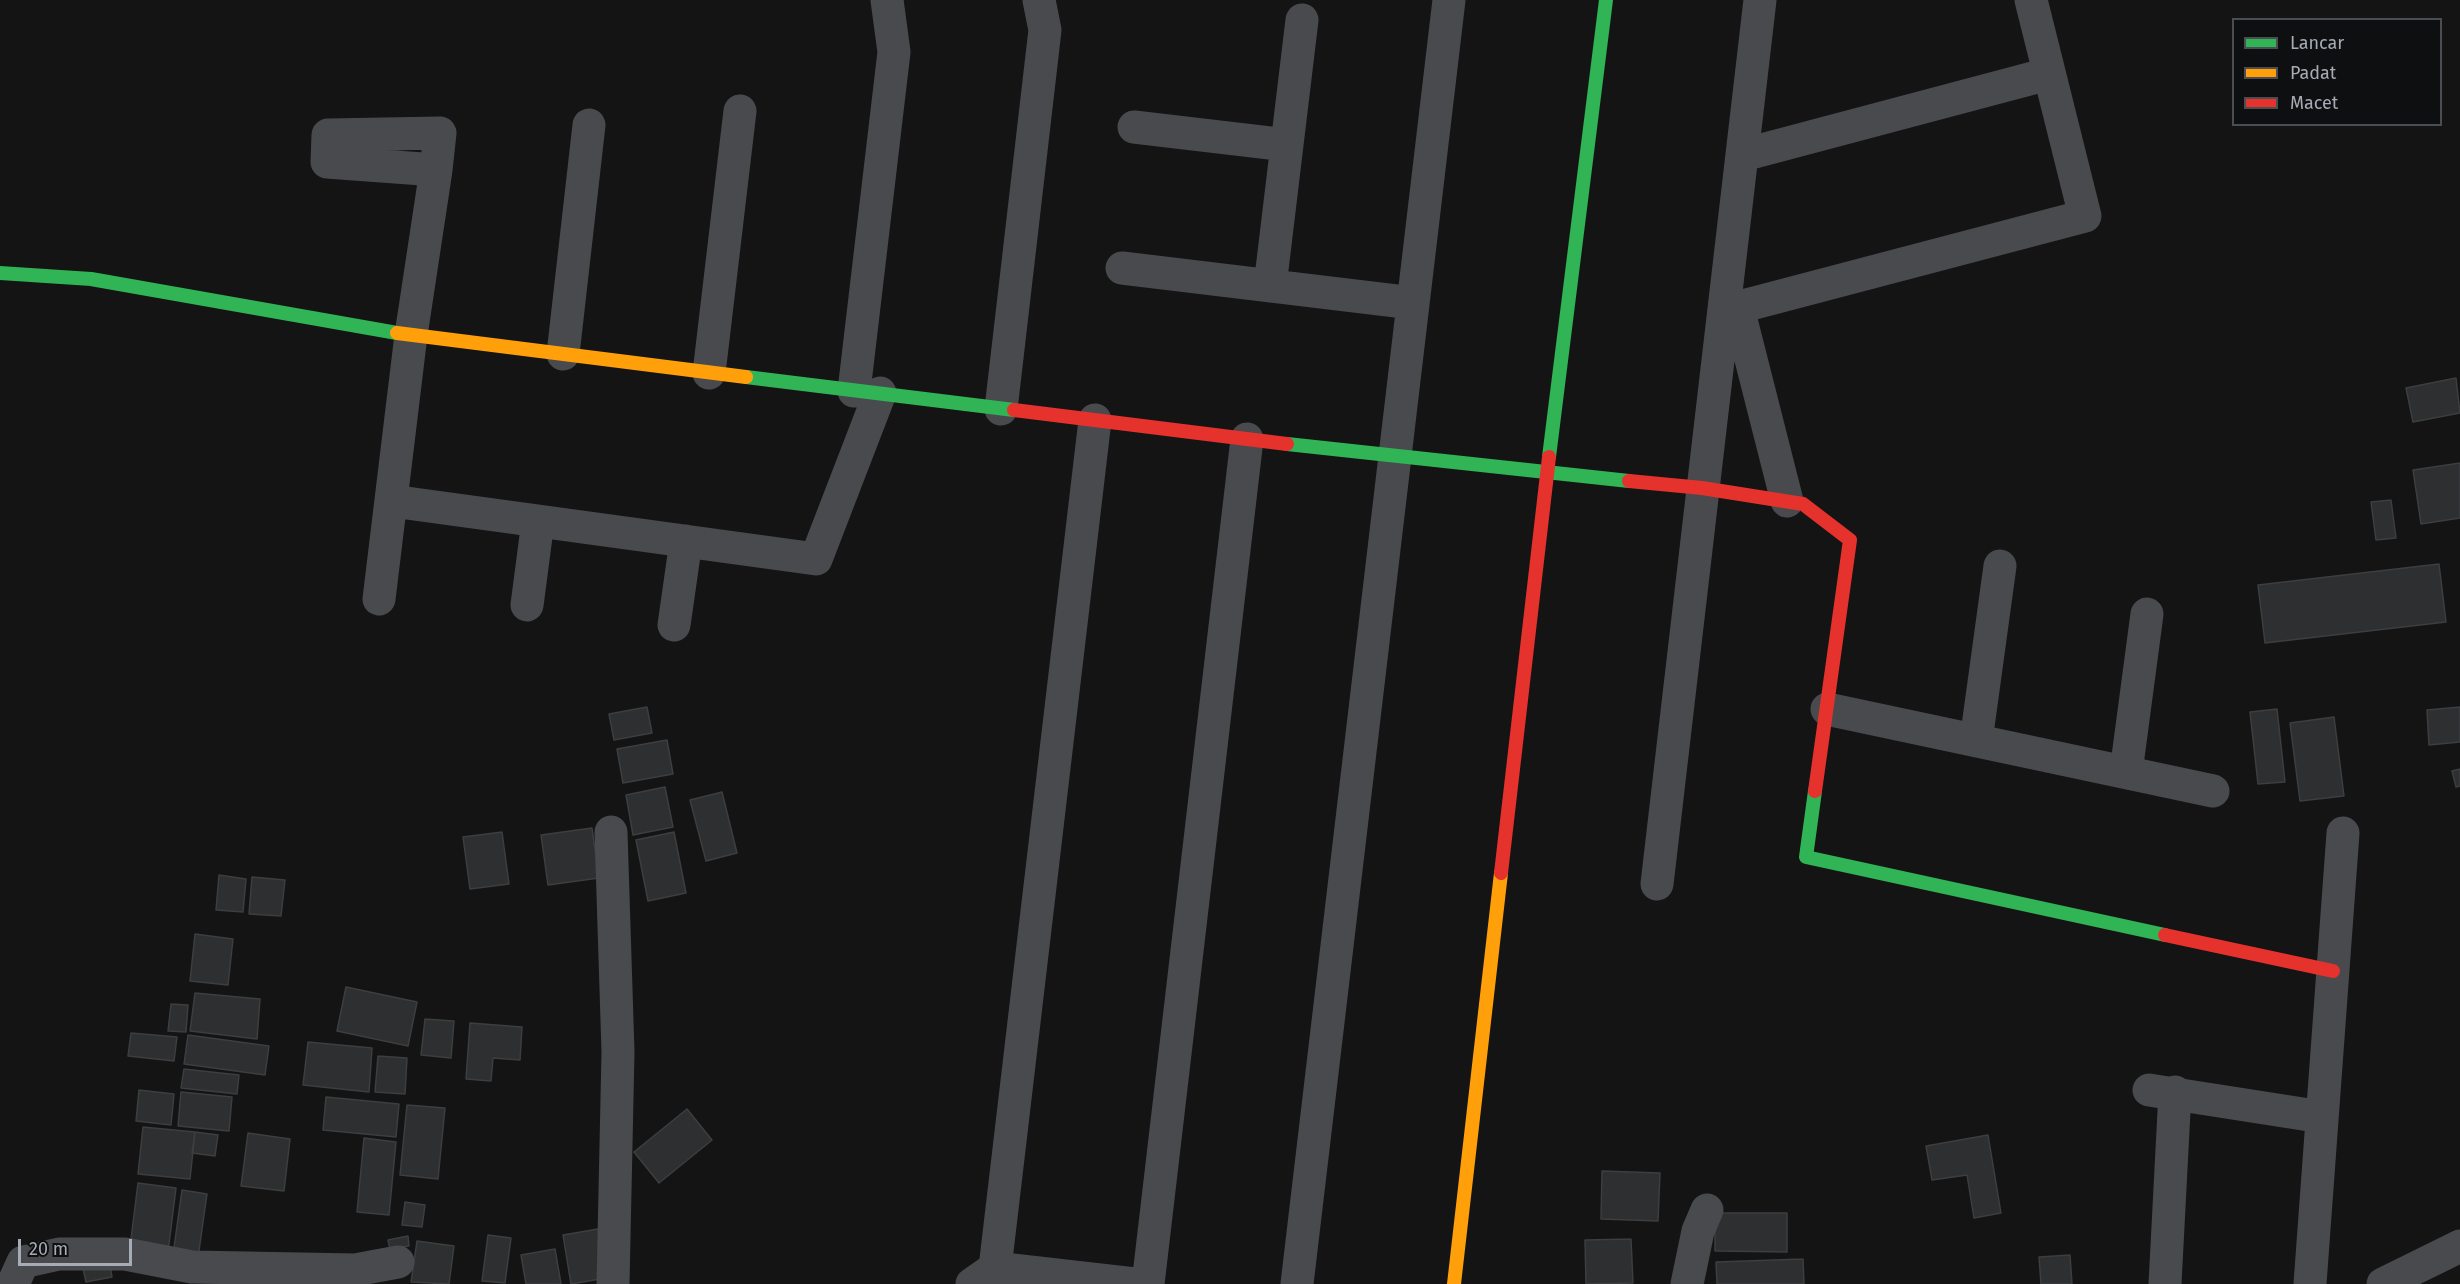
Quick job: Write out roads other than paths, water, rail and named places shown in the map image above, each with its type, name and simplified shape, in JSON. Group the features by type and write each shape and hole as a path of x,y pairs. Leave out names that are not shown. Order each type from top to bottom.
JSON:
{"street":[{"path":"392,501 816,560 867,392 894,52 887,0"},
{"path":"1001,409 1045,30 1039,0"},
{"path":"1297,1284 1449,0"},
{"path":"1454,1284 1547,472 1606,0"},
{"path":"1657,884 1702,489 1731,310 1743,155 1760,0"},
{"path":"1731,310 2085,216 2031,0"},
{"path":"1270,286 1302,20"},
{"path":"1743,155 2048,74"},
{"path":"709,373 740,111"},
{"path":"562,354 590,125"},
{"path":"1134,127 1287,145"},
{"path":"378,599 411,335 436,170"},
{"path":"1122,268 1413,303"},
{"path":"0,273 91,279 411,335 1395,457 1702,489 1803,504 1850,540 1806,857 2333,971"},
{"path":"1731,310 1787,501"},
{"path":"1095,420 988,1279 1135,1284"},
{"path":"1148,1284 1247,439"},
{"path":"527,605 538,521"},
{"path":"675,625 686,542"},
{"path":"1976,741 2000,566"},
{"path":"2126,772 2147,614"},
{"path":"1827,709 2213,791"},
{"path":"611,832 618,1052 613,1284"},
{"path":"2310,1284 2343,833"},
{"path":"2165,1284 2162,1091 2322,1117"},
{"path":"1687,1284 1698,1231 1707,1210"},
{"path":"2383,1284 2460,1246"},
{"path":"13,1284 23,1262 59,1254 125,1254 192,1267 356,1270 398,1262"}]}
